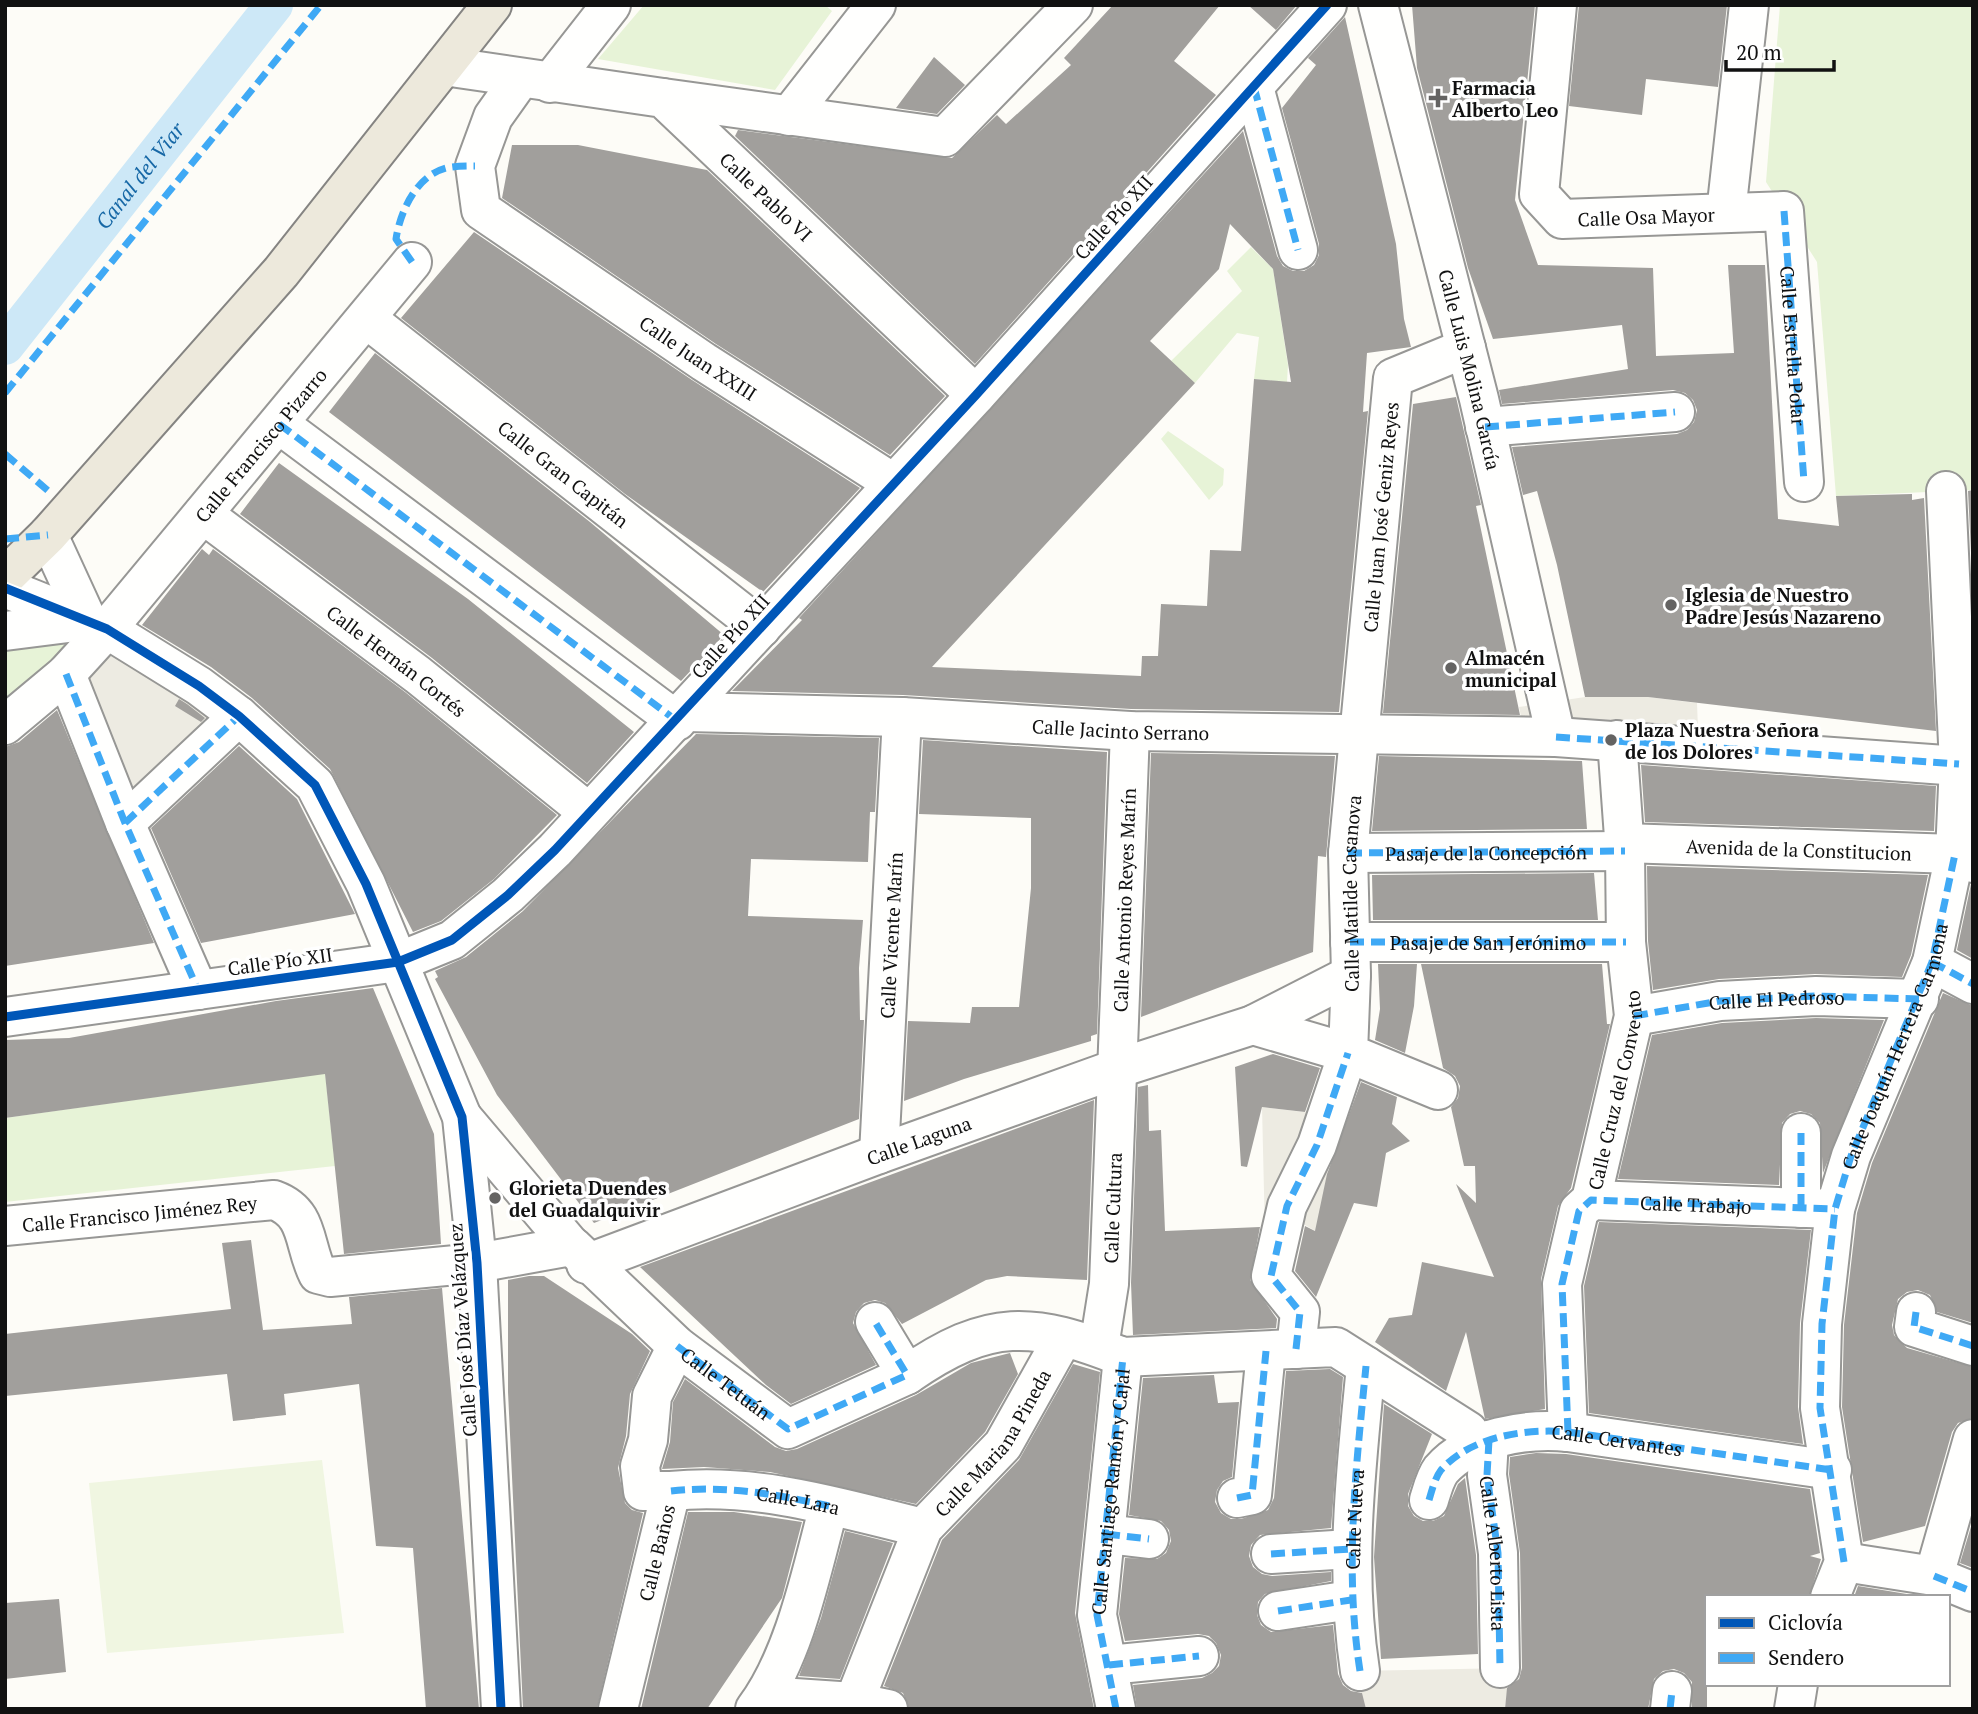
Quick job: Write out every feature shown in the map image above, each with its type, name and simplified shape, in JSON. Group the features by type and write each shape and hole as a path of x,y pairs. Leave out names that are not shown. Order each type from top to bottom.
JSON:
{"main road":[{"path":"5,578 48,535 281,272 492,5"}],"street":[{"name":"Calle Juan XXIII","path":"611,5 535,81 493,117 475,166 481,210 704,362 893,483"},
{"path":"789,116 876,5"},
{"path":"444,66 945,137 1073,5"},
{"name":"Calle Pío XII","path":"5,1017 398,962 452,940 508,895 681,716 976,395 1327,5"},
{"name":"Calle Luis Molina García","path":"1378,5 1466,348 1556,737"},
{"name":"Calle Osa Mayor","path":"1557,5 1539,194 1562,219 1784,211"},
{"path":"1726,213 1749,5"},
{"path":"1254,87 1298,250"},
{"name":"Calle Pablo VI","path":"663,98 976,395"},
{"name":"Calle Estrella Polar","path":"1784,211 1804,482"},
{"name":"Calle Francisco Pizarro","path":"5,725 66,674 97,625 203,514 412,262"},
{"name":"Calle Gran Capitán","path":"367,318 761,628"},
{"name":"Calle Juan José Geniz Reyes","path":"1361,734 1394,378 1466,348"},
{"path":"1485,427 1675,412"},
{"path":"279,424 681,716"},
{"name":"Calle Joaquín Herrera Carmona","path":"1831,1595 1844,1562 1820,1396 1822,1324 1818,1208 1851,1156 1919,999 1964,859 1966,766 1946,491"},
{"name":"Calle Hernán Cortés","path":"203,514 418,675 588,813"},
{"path":"5,631 97,625 48,535"},
{"name":"Calle José Díaz Velázquez","path":"5,588 97,625 198,686 239,716 315,785 366,884 462,1117 477,1262 502,1709"},
{"path":"66,674 125,823 198,990"},
{"path":"125,823 239,716"},
{"name":"Calle Jacinto Serrano","path":"681,716 902,717 1130,731 1556,737 1966,766"},
{"name":"Calle Vicente Marín","path":"879,1154 902,717"},
{"name":"Calle Antonio Reyes Marín","path":"1116,1069 1130,731"},
{"name":"Calle Matilde Casanova","path":"1281,1350 1300,1312 1271,1276 1287,1206 1317,1145 1348,1053 1351,959 1348,853 1361,734"},
{"name":"Calle Cruz del Convento","path":"1567,1432 1562,1284 1579,1211 1591,1199 1634,1016 1626,942 1625,847 1617,740"},
{"name":"Pasaje de la Concepción","path":"1348,853 1625,847"},
{"name":"Avenida de la Constitucion","path":"1625,847 1964,859"},
{"name":"Pasaje de San Jerónimo","path":"1351,959 1626,942"},
{"name":"Calle Laguna","path":"579,1255 879,1154 1116,1069 1253,1025 1351,959"},
{"path":"1932,962 1973,984"},
{"name":"Calle El Pedroso","path":"1634,1016 1720,1001 1816,996 1919,999"},
{"path":"1253,1025 1348,1053 1438,1090"},
{"name":"Calle Cultura","path":"1095,1347 1109,1284 1116,1069"},
{"name":"Calle José Díaz Velázquez","path":"462,1117 579,1255"},
{"path":"1801,1133 1818,1208"},
{"name":"Calle Francisco Jiménez Rey","path":"5,1226 274,1199 296,1212 302,1221 318,1274 330,1277 477,1262"},
{"name":"Calle Trabajo","path":"1591,1199 1818,1208"},
{"name":"Calle José Díaz Velázquez","path":"477,1262 579,1255"},
{"name":"Calle Tetuán","path":"579,1255 677,1346 788,1429 907,1375 959,1343 992,1332 1028,1330 1095,1347"},
{"path":"1916,1312 1914,1327 1973,1346"},
{"path":"875,1322 907,1375"},
{"name":"Calle Baños","path":"618,1709 671,1491 643,1491 640,1466 648,1440 652,1396 677,1346"},
{"path":"1095,1347 1281,1350 1336,1347 1479,1435"},
{"name":"Calle Mariana Pineda","path":"871,1706 923,1528 1095,1347"},
{"name":"Calle Santiago Ramón y Cajal","path":"1095,1347 1106,1534 1097,1615 1116,1709"},
{"path":"1237,1498 1252,1495 1281,1350"},
{"name":"Calle Nueva","path":"1360,1671 1351,1600 1350,1549 1366,1366"},
{"name":"Calle Cervantes","path":"1429,1500 1440,1471 1474,1444 1479,1435 1567,1432 1832,1470"},
{"name":"Calle Alberto Lista","path":"1479,1435 1498,1553 1500,1668"},
{"path":"1934,1576 1973,1439"},
{"name":"Calle Lara","path":"671,1491 701,1488 756,1490 923,1528"},
{"path":"829,1506 799,1616 760,1702 871,1706"},
{"path":"1106,1534 1149,1539"},
{"path":"1271,1554 1350,1549"},
{"path":"1844,1562 1934,1576 1973,1592"},
{"path":"1278,1611 1351,1600"},
{"path":"1109,1665 1199,1656"},
{"path":"1794,1709 1798,1686"}],"green space":[{"path":"644,5 825,5 832,11 775,90 598,59"},
{"path":"1780,5 1973,5 1973,490 1836,496 1817,262 1766,182"},
{"path":"1251,247 1273,269 1288,365 1287,382 1254,379 1259,337 1237,333 1195,383 1171,361 1242,291 1227,271"},
{"path":"1168,431 1224,469 1223,485 1209,500 1161,439"},
{"path":"51,635 76,650 5,705 5,641"},
{"path":"325,1073 335,1166 5,1202 5,1118"},
{"path":"322,1460 344,1633 107,1653 89,1483"}],"shaded area":[{"path":"107,629 239,716 125,823 66,674"},
{"name":"Plaza Nuestra Señora de los Dolores","path":"1585,697 1648,697 1697,703 1699,755 1523,725 1519,707"},
{"path":"1262,1107 1312,1113 1335,1136 1319,1233 1298,1221 1266,1277"},
{"path":"1510,1668 1505,1709 1365,1709 1356,1671"}],"building":[{"path":"1113,5 1220,5 1174,61 1216,95 975,364 735,136 738,130 952,158 997,115 1006,124 1071,65 1064,58"},
{"path":"1248,5 1297,5 1276,30"},
{"path":"1412,5 1535,5 1515,200 1538,265 1653,268 1656,356 1734,353 1728,265 1765,265 1778,519 1839,526 1836,496 1912,494 1912,500 1924,498 1936,731 1648,697 1585,697 1557,565 1537,491 1523,495 1512,447 1677,434 1687,430 1694,422 1697,410 1693,400 1685,393 1673,390 1502,404 1499,390 1628,369 1622,325 1493,339 1468,268 1417,68"},
{"path":"1579,5 1727,5 1718,87 1646,79 1642,115 1569,106"},
{"path":"1345,17 1396,244 1404,319 1411,347 1367,353 1363,412 1368,411 1339,712 1131,709 903,695 732,691 802,620 799,618 1243,131 1277,256 1283,266 1293,271 1304,271 1314,265 1319,255 1319,244 1282,108 1316,65 1308,58","holes":["1230,224 1273,269 1291,382 1254,379 1241,551 1210,550 1207,606 1161,604 1158,656 1142,656 1141,676 932,667 1195,383 1150,341 1219,269"]},
{"path":"934,57 965,85 937,114 896,108"},
{"path":"512,145 578,145 707,170 945,396 890,455 716,344 502,198"},
{"path":"474,232 692,380 860,488 763,592 625,494 401,318"},
{"path":"375,353 590,522 724,635 681,681 329,412"},
{"path":"1456,397 1481,505 1476,506 1520,715 1383,713 1413,404"},
{"path":"279,463 468,599 634,732 587,783 432,658 240,514"},
{"path":"1973,490 1973,593 1968,491"},
{"path":"202,549 209,555 213,549 405,692 557,815 494,879 441,921 413,932 330,769 252,698 211,667 142,625"},
{"path":"179,699 205,718 201,722 175,706"},
{"path":"57,710 154,943 5,966 5,747 19,742"},
{"path":"696,734 879,738 875,812 870,812 868,862 751,859 748,916 863,920 859,968 860,1020 864,1020 859,1119 594,1223 497,1095 435,979 438,977 435,971 466,957 523,911"},
{"path":"923,740 1107,752 1097,1034 1091,1036 1091,1041 964,1079 904,1101 908,1021 970,1023 972,1007 1019,1007 1031,888 1031,818 919,814"},
{"path":"239,746 297,799 355,914 201,943 151,828"},
{"path":"1151,753 1335,756 1326,857 1318,856 1313,952 1141,1017"},
{"path":"1379,756 1582,761 1587,829 1372,831"},
{"path":"1641,765 1936,786 1934,831 1645,822"},
{"path":"1647,866 1928,875 1911,955 1902,977 1815,974 1719,979 1653,990 1648,941"},
{"path":"1594,873 1598,920 1373,920 1372,875"},
{"path":"1971,884 1973,885 1973,959 1957,950"},
{"path":"1378,964 1417,964 1414,1006 1405,1053 1375,1040 1380,1009"},
{"path":"1421,964 1602,964 1607,1024 1610,1024 1571,1188 1558,1206 1541,1279 1545,1409 1485,1419 1466,1332 1446,1391 1375,1342 1389,1318 1412,1315 1422,1262 1494,1277 1456,1184 1476,1203 1475,1166 1464,1166 1451,1107 1458,1098 1460,1086 1455,1076 1443,1068"},
{"path":"373,988 434,1134 441,1244 344,1254 325,1074 5,1118 5,1040 69,1038 276,1001"},
{"path":"1943,993 1973,1006 1973,1323 1937,1312 1930,1295 1918,1290 1907,1292 1898,1299 1892,1325 1894,1335 1907,1348 1973,1367 1973,1418 1958,1423 1952,1432 1925,1526 1863,1542 1842,1407 1844,1325 1857,1213 1872,1163"},
{"path":"1816,1018 1884,1020 1823,1173 1820,1123 1811,1114 1800,1111 1790,1114 1782,1123 1779,1185 1618,1179 1652,1035 1722,1023"},
{"path":"1273,1054 1320,1068 1305,1112 1262,1107 1247,1167 1241,1166 1235,1067"},
{"path":"1361,1082 1397,1097 1392,1124 1410,1141 1386,1153 1377,1207 1354,1203 1316,1297 1295,1271 1305,1226 1315,1231 1327,1174"},
{"path":"1148,1085 1149,1131 1161,1130 1165,1231 1260,1227 1250,1280 1277,1319 1276,1328 1133,1335 1131,1283 1138,1087"},
{"path":"1094,1100 1087,1280 1007,1276 986,1280 902,1324 885,1303 875,1300 864,1303 856,1312 853,1323 876,1365 791,1404 766,1385 640,1267"},
{"path":"1599,1222 1811,1230 1800,1323 1798,1407 1803,1444 1589,1413 1584,1286"},
{"path":"251,1240 263,1330 352,1324 349,1297 442,1288 479,1709 426,1709 413,1548 376,1546 359,1384 284,1394 286,1415 233,1421 227,1374 5,1396 5,1334 231,1309 222,1243"},
{"path":"544,1276 632,1334 650,1351 630,1394 626,1436 618,1468 625,1503 632,1510 643,1513 597,1709 523,1709 508,1392 508,1280"},
{"path":"1010,1353 1018,1374 985,1432 916,1504 770,1472 704,1467 662,1469 670,1442 673,1402 685,1379 775,1447 786,1451 797,1449 916,1395 971,1363"},
{"path":"1073,1364 1100,1372 1075,1613 1094,1709 909,1709 903,1693 884,1686 942,1540 1019,1460"},
{"path":"1330,1369 1343,1377 1331,1528 1260,1535 1251,1545 1249,1556 1253,1567 1262,1574 1272,1576 1331,1572 1331,1581 1265,1594 1258,1602 1257,1615 1261,1625 1271,1632 1333,1625 1338,1674 1343,1685 1351,1691 1362,1693 1366,1709 1137,1709 1133,1685 1202,1678 1219,1666 1221,1655 1216,1643 1209,1636 1198,1634 1125,1641 1119,1614 1125,1558 1157,1559 1166,1553 1171,1541 1169,1530 1161,1521 1129,1515 1143,1378 1214,1375 1218,1403 1239,1402 1232,1477 1223,1481 1217,1490 1215,1502 1221,1513 1231,1519 1241,1519 1268,1510 1274,1498 1286,1371"},
{"path":"1384,1404 1432,1434 1408,1494 1408,1506 1414,1516 1423,1521 1433,1521 1444,1516 1458,1484 1465,1478 1476,1555 1478,1654 1381,1659 1374,1557"},
{"path":"1536,1453 1566,1454 1810,1489 1820,1553 1810,1556 1821,1559 1810,1595 1705,1595 1707,1709 1692,1709 1692,1682 1684,1673 1674,1669 1663,1671 1654,1679 1648,1709 1505,1709 1507,1688 1519,1679 1522,1668 1520,1553 1509,1474 1510,1457"},
{"path":"688,1512 734,1512 802,1522 782,1598 707,1709 641,1709"},
{"path":"1973,1520 1973,1568 1960,1563"},
{"path":"845,1531 893,1543 840,1679 799,1676 821,1618"},
{"path":"1858,1586 1913,1595 1855,1595"},
{"path":"59,1599 66,1672 5,1679 5,1603"}],"waterway":[{"name":"Canal del Viar","path":"5,346 274,5"}],"marked path":[{"path":"5,393 321,5"},
{"path":"1254,87 1298,250"},
{"path":"412,262 396,239 401,218 411,196 435,172 449,167 475,166"},
{"path":"1784,211 1804,482"},
{"path":"1485,427 1675,412"},
{"path":"279,424 677,721"},
{"path":"5,454 52,494"},
{"path":"5,539 48,535"},
{"path":"66,674 125,823 198,990"},
{"path":"125,823 239,716"},
{"path":"1556,737 1959,764"},
{"path":"1348,853 1625,851"},
{"path":"1844,1562 1820,1408 1822,1324 1835,1209 1851,1156 1932,962 1955,854"},
{"path":"1350,942 1626,942"},
{"path":"1932,962 1973,984"},
{"path":"1634,1016 1720,1001 1816,996 1919,999"},
{"path":"1296,1349 1300,1312 1271,1276 1287,1206 1317,1145 1348,1053"},
{"path":"1801,1133 1801,1208"},
{"path":"1568,1432 1562,1284 1579,1211 1591,1200 1835,1209"},
{"path":"1916,1312 1914,1327 1973,1346"},
{"path":"677,1346 788,1429 907,1375 875,1322"},
{"path":"1237,1498 1252,1495 1266,1351"},
{"path":"1116,1709 1097,1615 1123,1357"},
{"path":"1360,1671 1355,1633 1352,1556 1355,1481 1366,1366"},
{"path":"1429,1500 1435,1480 1453,1459 1483,1442 1534,1432 1568,1432 1832,1470"},
{"path":"1489,1440 1487,1475 1498,1553 1500,1668"},
{"path":"671,1491 711,1489 750,1492 829,1506"},
{"path":"1106,1534 1149,1539"},
{"path":"1271,1554 1350,1549"},
{"path":"1934,1576 1973,1592"},
{"path":"1278,1611 1351,1600"},
{"path":"1109,1665 1199,1656"},
{"path":"1670,1709 1672,1691"}],"cycle path":[{"path":"5,1017 398,962 452,940 508,895 555,850 976,395 1327,5"},
{"path":"5,588 107,629 199,686 239,716 315,785 366,884 462,1117 477,1263 501,1709"}],"place":[{"name":"Farmacia Alberto Leo","path":"1438,98"},
{"name":"Iglesia de Nuestro Padre Jesús Nazareno","path":"1671,605"},
{"name":"Almacén municipal","path":"1451,668"},
{"name":"Plaza Nuestra Señora de los Dolores","path":"1611,740"},
{"name":"Glorieta Duendes del Guadalquivir","path":"495,1198"}]}
